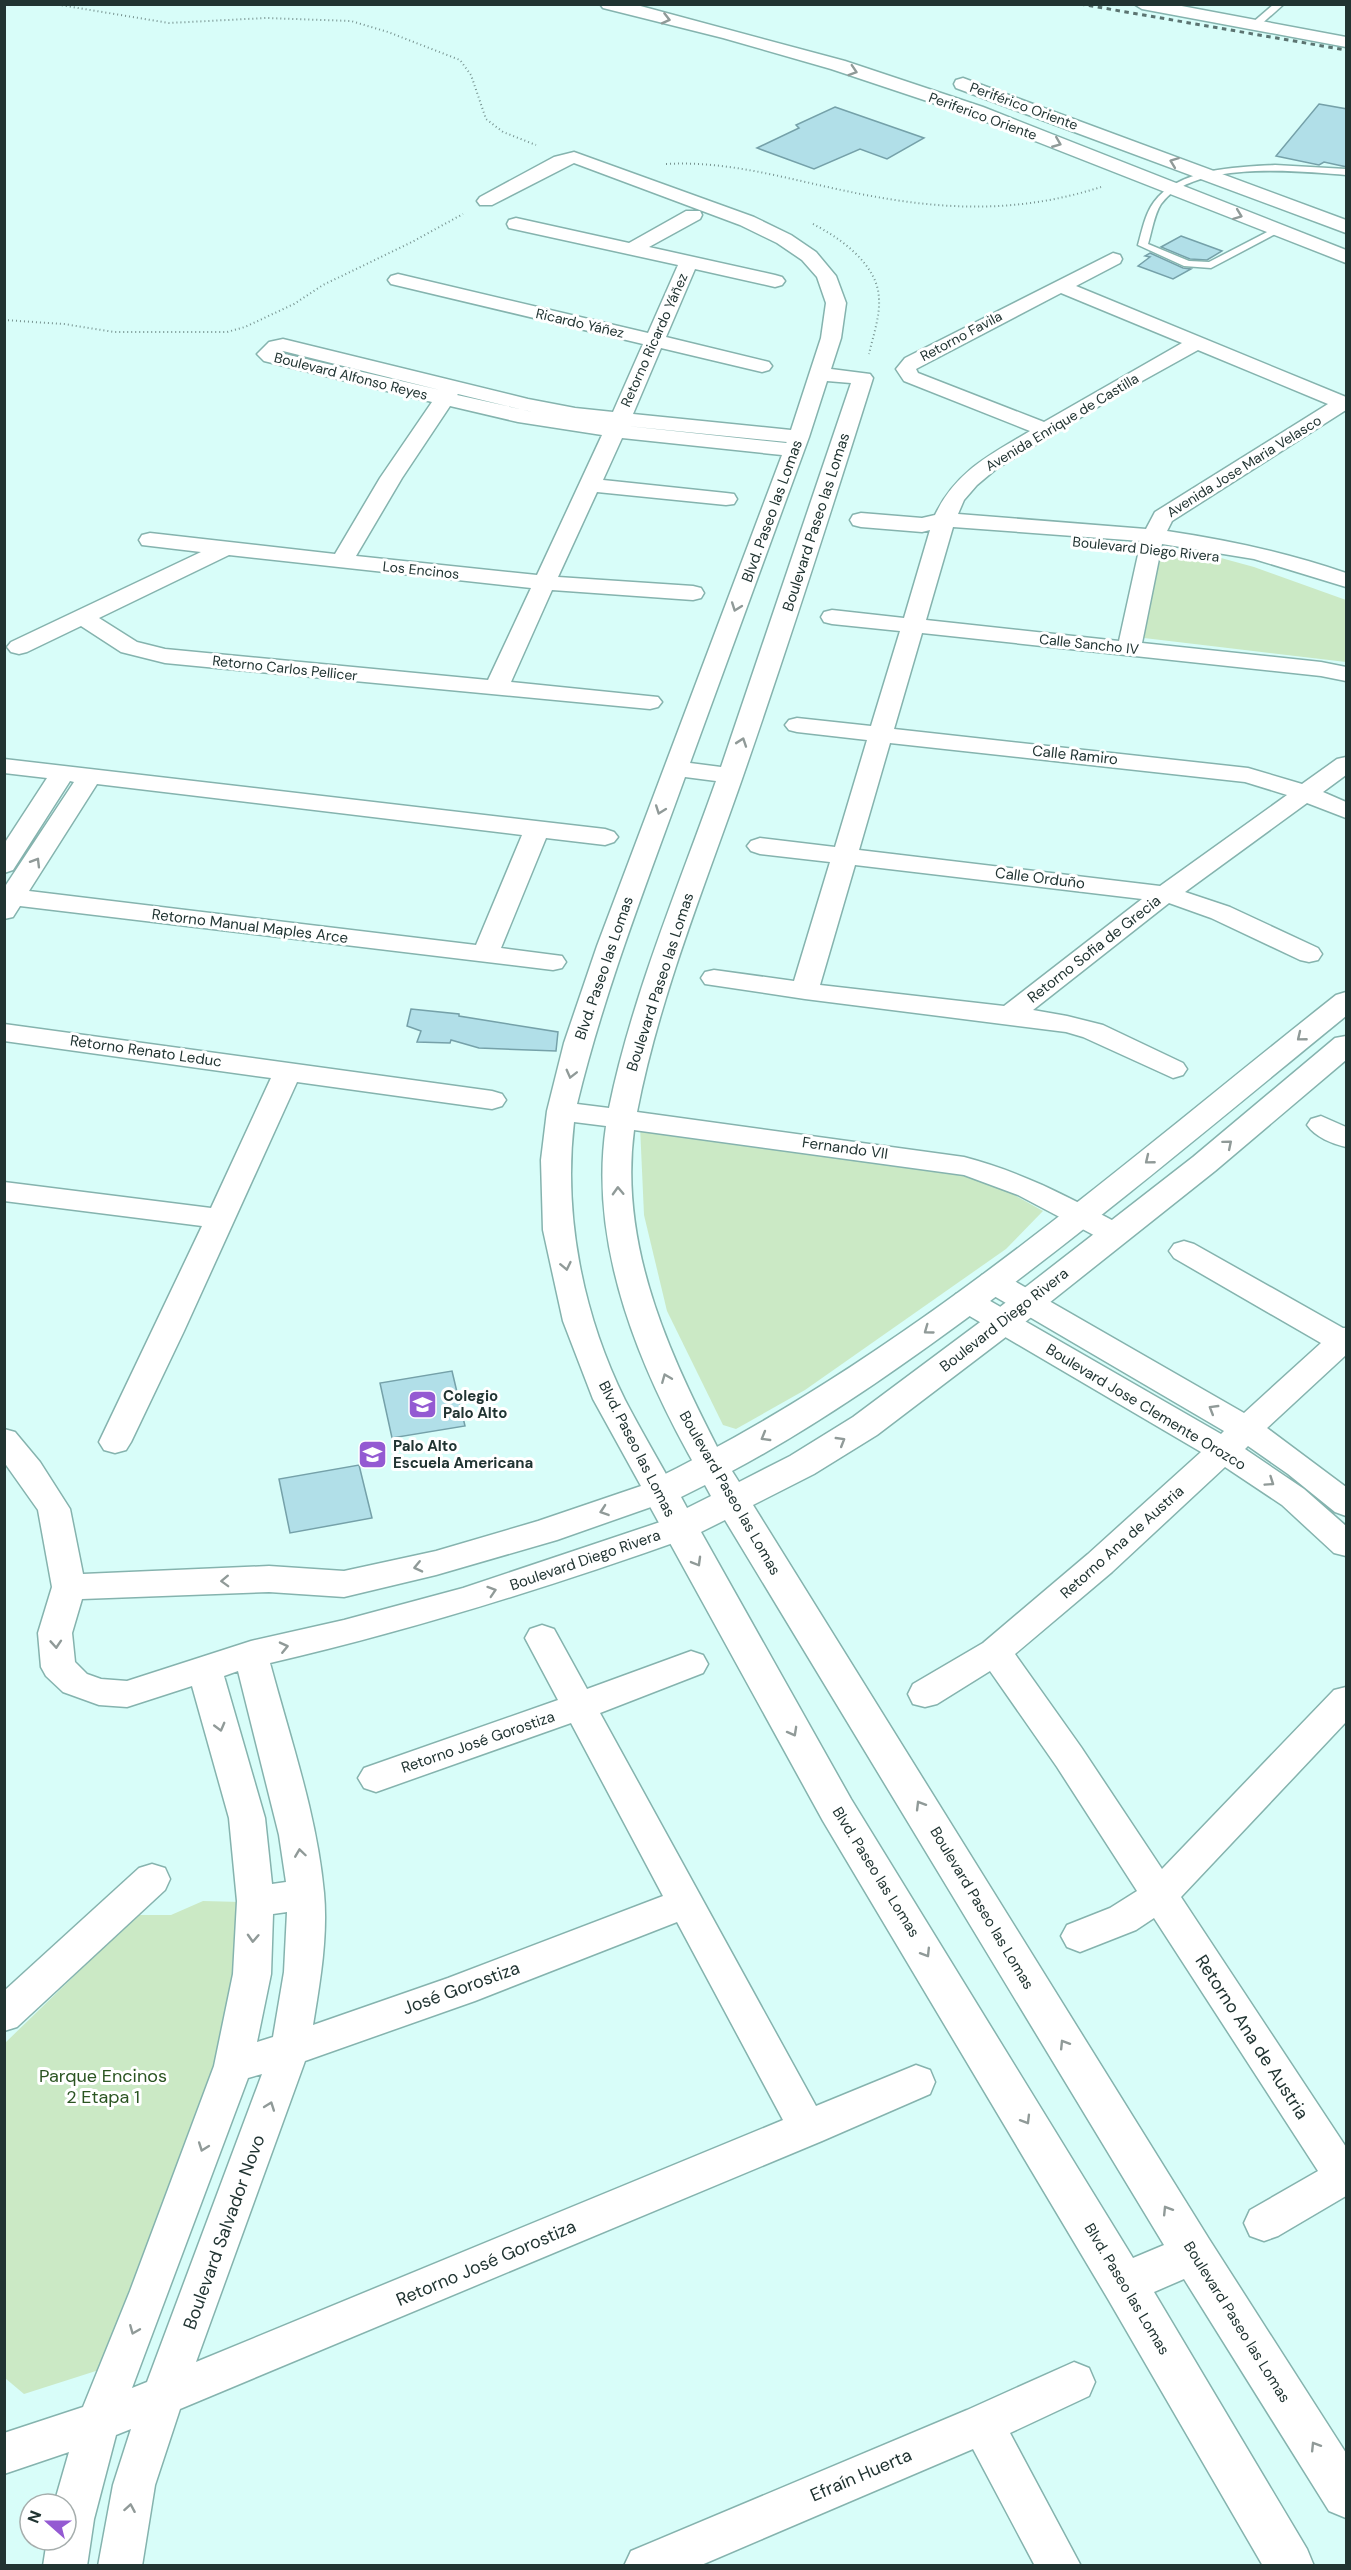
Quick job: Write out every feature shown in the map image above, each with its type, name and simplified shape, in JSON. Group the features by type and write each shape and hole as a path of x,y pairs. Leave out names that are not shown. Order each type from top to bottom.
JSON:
{"main road":[{"name":"Periferico Oriente","path":"609,4 729,34 838,65 976,111 1347,257"},
{"name":"Periférico Oriente","path":"941,77 1005,98 1347,227"},
{"path":"660,1492 712,1468 817,1407 967,1301 1082,1215 1347,1001"},
{"name":"Boulevard Diego Rivera","path":"678,1528 802,1465 865,1426 1115,1234 1347,1046"},
{"name":"Boulevard Paseo las Lomas","path":"712,1468 1193,2253 1347,2495"},
{"name":"Blvd. Paseo las Lomas","path":"660,1492 837,1810 1124,2284 1290,2565"},
{"path":"1124,2284 1193,2253"}],"street":[{"path":"1142,4 1347,42"},
{"path":"486,201 560,161 574,157"},
{"name":"Blvd. Paseo las Lomas","path":"574,157 747,221 784,239 809,256 826,276 836,303 831,338 796,443 610,946 578,1043 561,1111 555,1160 558,1230 578,1321 609,1399 660,1492"},
{"path":"632,249 693,215"},
{"name":"Retorno Ricardo Yáñez","path":"516,224 775,281"},
{"name":"Retorno Favila","path":"1046,430 911,377 906,369 912,362 1113,259"},
{"name":"Retorno Ricardo Yáñez","path":"617,425 688,261"},
{"name":"Ricardo Yáñez","path":"398,280 762,366"},
{"path":"1060,286 1345,404"},
{"name":"Avenida Enrique de Castilla","path":"936,525 969,480 1046,430 1197,343"},
{"name":"Boulevard Alfonso Reyes","path":"447,393 271,357 267,354 276,346 283,345 447,393 518,416 796,443"},
{"name":"Boulevard Paseo las Lomas","path":"712,1468 670,1388 641,1316 629,1270 617,1192 622,1119 636,1053 676,926 730,775 863,378 819,374"},
{"path":"342,561 391,478 447,393"},
{"name":"Avenida Jose Maria Velasco","path":"1152,542 1163,517 1170,511 1345,404"},
{"path":"496,688 617,425"},
{"path":"591,485 726,499"},
{"name":"Boulevard Diego Rivera","path":"861,520 1152,542 1260,566 1337,577 1347,595"},
{"path":"805,991 911,626 936,525"},
{"name":"Los Encinos","path":"150,540 544,583 693,593"},
{"path":"1129,648 1152,542"},
{"path":"19,647 227,548"},
{"name":"Calle Sancho IV","path":"832,617 1321,669 1347,674"},
{"name":"Retorno Carlos Pellicer","path":"84,618 129,647 145,652 310,671 650,702"},
{"name":"Calle Ramiro","path":"797,725 1248,775 1305,793 1347,810"},
{"name":"Retorno Sofia de Grecia","path":"1010,1015 1165,894 1347,764"},
{"path":"4,766 605,837"},
{"path":"675,768 730,775"},
{"path":"4,864 63,772"},
{"path":"8,902 90,776"},
{"path":"485,954 537,829"},
{"name":"Calle Orduño","path":"760,846 1165,894 1187,899 1229,916 1309,954"},
{"name":"Retorno Manual Maples Arce","path":"8,902 553,962"},
{"path":"714,978 1067,1024 1093,1031 1173,1069"},
{"name":"Retorno Renato Leduc","path":"4,1032 492,1100"},
{"path":"115,1442 221,1220 288,1070"},
{"name":"Fernando VII","path":"561,1111 822,1144 964,1166 994,1174 1028,1188 1115,1234"},
{"path":"1321,1125 1347,1138"},
{"path":"4,1191 221,1220"},
{"path":"1184,1251 1345,1340"},
{"name":"Boulevard Jose Clemente Orozco","path":"993,1282 1015,1312"},
{"name":"Boulevard Jose Clemente Orozco","path":"967,1301 1015,1312 1235,1440 1299,1466 1347,1504"},
{"name":"Retorno Ana de Austria","path":"925,1694 995,1652 1100,1563 1345,1340"},
{"name":"Boulevard Diego Rivera","path":"4,1440 29,1470 54,1509 69,1587 55,1634 58,1667 75,1683 99,1692 127,1694 251,1654 344,1633 464,1600 678,1528"},
{"name":"Boulevard Jose Clemente Orozco","path":"1235,1440 1293,1497 1347,1544"},
{"path":"69,1587 269,1580 344,1584 447,1560 545,1532 660,1492"},
{"path":"542,1638 687,1903 738,2005 808,2129"},
{"name":"Retorno Ana de Austria","path":"995,1652 1069,1757 1346,2177 1264,2223"},
{"name":"Boulevard Salvador Novo","path":"120,2565 134,2485 164,2396 290,2050 303,1972 306,1895 297,1834 251,1654"},
{"name":"Retorno José Gorostiza","path":"376,1778 691,1664"},
{"path":"65,2565 72,2519 98,2422 150,2291 233,2066 252,1974 255,1901 247,1818 205,1670"},
{"path":"1080,1936 1123,1919 1159,1896 1347,1700"},
{"path":"237,1783 281,1773"},
{"path":"4,2015 152,1879"},
{"path":"255,1901 306,1895"},
{"name":"José Gorostiza","path":"233,2066 290,2050 440,1997 687,1903"},
{"name":"Retorno José Gorostiza","path":"9,2448 98,2422 164,2396 916,2082"},
{"name":"Efraín Huerta","path":"646,2565 982,2424 1074,2382"},
{"path":"982,2424 1059,2565"}],"lane":[{"path":"1255,25 1280,4"},
{"path":"1278,230 1211,265 1187,264 1143,245 1158,203 1173,189 1207,175 1255,168 1347,172"}],"path":[{"path":"54,4 169,23 319,18 367,25 460,60 469,66 481,110 494,127 549,150 574,157"},
{"path":"662,164 711,162 787,176 869,195 976,208 1017,207 1056,202 1135,174"},
{"path":"4,320 64,324 114,332 227,332 245,327 294,304 322,285 410,243 486,201"}],"green space":[{"path":"1160,550 1221,558 1254,567 1346,600 1346,662 1144,638"},
{"path":"640,1126 980,1176 1043,1211 1006,1249 805,1390 736,1429 723,1425 667,1311 644,1215"},
{"name":"Parque Encinos 2 Etapa 1","path":"203,1901 241,1902 241,1938 216,2062 141,2273 99,2370 24,2394 5,2378 5,2043 137,1915 171,1915"}],"building":[{"path":"1319,104 1347,109 1347,167 1324,162 1319,165 1276,156"},
{"path":"835,107 924,138 887,159 860,149 814,169 757,148 799,128 796,125"},
{"path":"1181,236 1222,251 1207,260 1190,259 1161,247"},
{"path":"1150,253 1183,268 1191,269 1173,279 1138,266 1150,257 1145,256"},
{"path":"411,1009 459,1014 459,1016 558,1032 556,1051 479,1048 451,1040 450,1043 417,1042 421,1031 407,1026"},
{"name":"Colegio Palo Alto","path":"452,1371 465,1426 392,1438 380,1383"},
{"path":"359,1465 372,1518 290,1533 279,1479"}],"railway":[{"path":"1080,4 1346,50"}],"place":[{"name":"Colegio Palo Alto","path":"422,1405"},
{"name":"Palo Alto Escuela Americana","path":"372,1455"}]}
